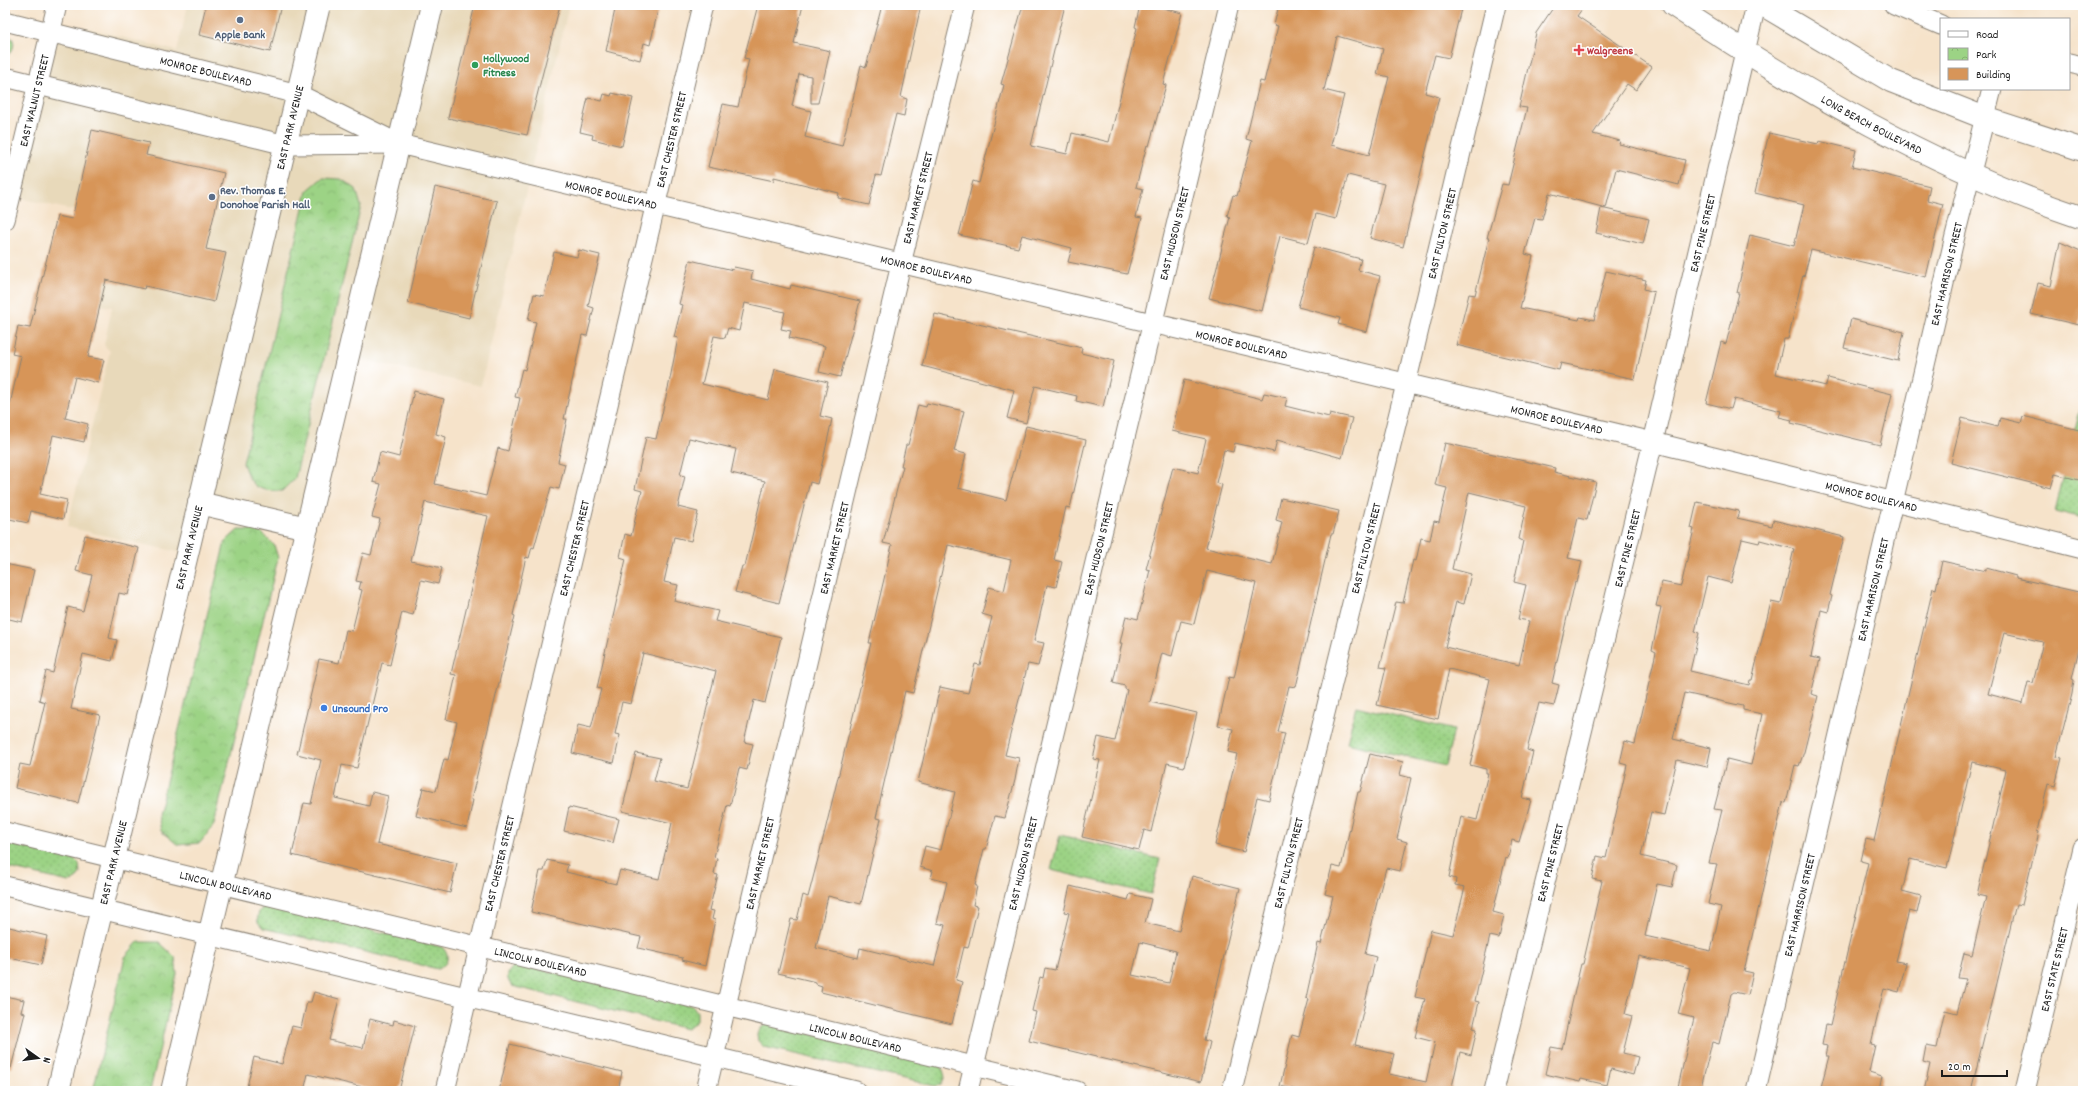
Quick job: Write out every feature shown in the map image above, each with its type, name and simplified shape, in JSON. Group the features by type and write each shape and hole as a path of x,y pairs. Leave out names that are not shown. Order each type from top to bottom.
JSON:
{"main road":[{"name":"EAST PARK AVENUE","path":"58,1091 319,5"},
{"path":"172,1091 432,5"},
{"name":"LONG BEACH BOULEVARD","path":"1673,5 1745,53 1874,127 1970,173 2052,208 2083,218"},
{"path":"1763,5 1891,81 1985,118 2083,150"},
{"path":"199,503 307,528"}],"street":[{"name":"EAST WALNUT STREET","path":"5,220 56,5"},
{"name":"EAST CHESTER STREET","path":"445,1091 703,5"},
{"name":"EAST MARKET STREET","path":"706,1091 901,264 966,5"},
{"name":"EAST HUDSON STREET","path":"968,1091 1229,5"},
{"name":"EAST FULTON STREET","path":"1232,1091 1406,384 1496,5"},
{"name":"EAST PINE STREET","path":"1494,1091 1653,442 1756,5"},
{"path":"1894,5 1940,25"},
{"name":"MONROE BOULEVARD","path":"5,21 298,94 398,144 1653,442 2083,550"},
{"path":"2070,63 2083,66"},
{"name":"MONROE BOULEVARD","path":"5,77 286,145 398,144"},
{"name":"EAST HARRISON STREET","path":"1756,1091 1892,503 1970,173 1992,90"},
{"name":"LINCOLN BOULEVARD","path":"5,832 479,948 974,1065 1077,1091"},
{"name":"EAST STATE STREET","path":"2025,1091 2083,848"},
{"path":"5,886 856,1091"}],"shaded area":[{"path":"188,5 569,5 481,386 351,357 310,532 203,507 191,555 67,527 110,351 104,345 112,307 99,305 118,221 8,195 50,19 177,51"}],"green space":[{"path":"5,34 12,38 14,45 11,52 5,57"},
{"path":"322,178 341,179 356,189 361,206 295,478 282,491 266,490 256,486 252,482 243,463 307,191"},
{"path":"2082,402 2083,403 2083,518 2055,511"},
{"path":"238,530 259,530 274,545 278,558 214,825 200,843 178,845 161,831 158,815 225,542"},
{"path":"1356,706 1454,730 1445,766 1347,743"},
{"path":"1060,835 1160,859 1151,894 1051,870"},
{"path":"5,843 74,859 79,864 80,873 76,879 69,882 5,867"},
{"path":"268,905 442,947 445,950 447,959 444,965 438,969 263,928 258,922 258,914 262,908"},
{"path":"138,942 159,942 175,957 177,974 150,1091 93,1091 125,957"},
{"path":"517,964 693,1006 697,1012 697,1020 687,1029 512,986 508,980 508,974 509,971"},
{"path":"769,1024 939,1065 943,1070 945,1077 941,1084 935,1086 764,1047 758,1041 757,1034 762,1027"}],"building":[{"name":"Apple Bank","path":"206,5 281,5 270,52 199,35"},
{"path":"475,5 560,5 527,135 448,118"},
{"path":"616,5 659,5 650,45 644,43 640,60 606,51"},
{"path":"758,5 803,5 794,43 830,51 818,103 811,103 811,76 799,74 792,106 811,111 805,137 842,146 861,65 866,67 882,5 921,5 901,97 907,99 904,116 896,114 881,176 876,175 869,205 838,198 839,193 774,177 774,181 708,167 723,104 738,107 749,59 744,58"},
{"path":"1023,5 1065,5 1031,146 1067,154 1072,133 1109,142 1137,28 1135,27 1140,5 1152,5 1182,13 1163,84 1166,85 1149,146 1147,145 1136,187 1143,189 1136,217 1142,218 1127,274 1068,262 1072,248 1022,235 1018,248 959,235 973,181 979,183 1004,85 1001,84"},
{"path":"1279,5 1462,5 1449,58 1435,55 1425,93 1439,97 1403,247 1370,238 1384,184 1348,175 1336,219 1316,214 1308,243 1280,236 1262,311 1209,298 1230,217 1227,216 1233,195 1237,196 1252,141 1246,139 1260,81 1264,82 1278,26 1274,25","holes":["1337,36 1383,49 1377,74 1389,77 1369,155 1331,145 1344,95 1324,90"]},
{"path":"1555,5 1585,5 1577,16 1652,67 1636,90 1627,84 1593,134 1620,141 1619,144 1685,160 1679,185 1616,169 1606,208 1549,193 1542,219 1535,218 1525,254 1533,256 1520,308 1579,320 1580,317 1594,320 1606,271 1646,280 1644,289 1654,292 1635,379 1561,363 1559,370 1456,345 1469,294 1475,295 1489,238 1487,238 1502,184 1508,185 1527,108 1519,107 1536,33"},
{"path":"612,93 633,98 622,146 592,139 593,135 580,132 588,98 602,101 604,94 611,96"},
{"path":"92,130 149,143 146,155 224,173 206,249 226,253 214,302 145,286 144,289 106,280 88,357 104,360 98,383 75,377 65,418 88,424 84,442 53,435 40,494 67,500 63,519 31,511 28,523 5,518 5,402 10,404 21,356 12,354 18,326 30,328 57,216 72,219"},
{"path":"1769,133 1818,144 1819,141 1856,150 1852,167 1930,186 1927,200 1943,204 1926,277 1811,250 1804,276 1803,275 1788,339 1784,339 1776,374 1826,386 1828,378 1892,394 1880,445 1791,423 1792,420 1779,417 1781,411 1734,399 1731,409 1706,403 1721,342 1726,344 1739,293 1737,293 1750,235 1794,246 1804,205 1755,193"},
{"path":"435,187 497,201 469,318 408,303"},
{"path":"1601,208 1649,219 1643,244 1596,233"},
{"path":"2060,242 2083,252 2083,310 2079,325 2031,314 2038,283 2051,286"},
{"path":"1314,247 1361,259 1358,270 1380,276 1367,332 1338,324 1340,318 1298,307"},
{"path":"579,250 600,255 588,306 594,308 587,336 582,335 564,419 567,419 558,462 565,464 559,489 551,487 534,548 532,547 529,558 526,557 513,615 515,616 471,800 473,800 467,828 416,816 423,788 436,791 444,759 448,760 457,722 446,719 456,675 451,674 488,516 425,502 411,561 442,568 438,584 421,580 413,615 402,612 390,665 382,663 357,768 342,765 335,798 369,806 372,792 388,796 377,844 457,863 450,893 292,855 304,803 311,804 321,760 297,754 319,659 339,663 346,630 352,631 362,590 359,589 361,582 356,581 363,553 371,555 380,519 372,517 381,484 373,482 380,452 399,457 414,391 444,399 436,434 446,437 435,484 486,496 498,448 508,451 520,398 515,397 522,369 525,370 536,322 528,320 534,294 544,296 554,252 577,257"},
{"path":"690,260 733,270 734,267 753,271 751,279 790,289 791,285 860,301 840,377 819,372 825,346 789,338 791,331 781,329 785,312 745,303 739,331 728,328 725,338 714,336 702,384 768,400 775,369 828,382 820,416 832,419 824,456 817,484 810,482 779,603 735,592 742,566 745,566 765,481 731,473 736,449 689,438 680,475 685,476 678,507 698,512 691,541 674,537 664,582 678,585 674,601 718,611 715,621 781,637 765,703 754,700 744,742 753,744 747,770 739,768 730,806 727,805 714,857 717,858 714,874 718,875 709,910 714,911 712,919 715,920 705,966 682,960 683,958 638,948 641,937 531,912 540,871 544,871 547,860 568,865 566,872 616,884 620,870 659,879 672,823 622,811 636,753 660,758 654,781 687,789 716,671 643,653 631,704 622,702 615,734 620,735 614,763 572,753 578,725 591,728 601,689 597,688 626,559 620,557 625,534 631,536 642,491 635,489 646,437 656,439 669,384 678,338 674,337 682,305 679,304"},
{"path":"935,314 1082,348 1081,353 1114,361 1103,407 1076,401 1077,396 1035,386 1026,423 1007,418 1014,390 922,366"},
{"path":"1851,319 1904,332 1898,361 1844,348"},
{"path":"1184,380 1262,399 1264,393 1287,398 1285,406 1329,417 1330,413 1352,418 1342,458 1277,440 1274,452 1235,443 1233,452 1224,450 1216,483 1222,485 1206,548 1272,564 1282,522 1276,520 1281,498 1339,511 1333,534 1331,534 1296,687 1289,686 1278,732 1285,733 1269,800 1257,797 1244,852 1215,845 1237,754 1228,752 1233,729 1218,726 1229,677 1234,678 1256,583 1207,571 1194,624 1181,621 1172,656 1162,653 1150,702 1197,713 1184,767 1167,763 1151,832 1144,830 1139,850 1082,837 1100,760 1093,759 1098,737 1115,741 1127,690 1125,689 1125,686 1113,683 1122,643 1120,643 1126,616 1138,619 1150,570 1146,569 1173,467 1198,473 1206,439 1172,431"},
{"path":"927,403 964,411 954,451 966,454 958,488 1006,500 1026,426 1086,440 1070,508 1066,507 1054,560 1062,562 1056,587 1047,585 1034,641 1044,643 1038,666 1028,664 1005,755 1019,758 1015,780 1005,818 995,816 986,849 984,849 975,885 977,886 973,905 978,906 968,948 964,947 956,980 962,982 952,1024 821,992 822,986 816,984 816,982 778,973 791,919 797,920 803,895 808,897 819,855 871,643 869,643 892,545 883,543 903,466 901,466 906,445 908,445 918,405 926,407","holes":["948,545 1011,560 1004,591 989,587 982,614 992,617 980,665 975,664 968,693 940,687 918,782 955,792 941,850 925,846 920,867 933,871 931,878 947,882 937,923 945,925 934,966 860,948 858,958 816,948 828,896 861,904 881,819 876,818 905,691 913,693"]},
{"path":"2023,416 2083,431 2083,481 2055,474 2051,488 1951,463 1962,418 1998,427 2000,418 2021,423"},
{"path":"1445,443 1555,468 1554,472 1596,482 1587,520 1578,518 1568,558 1582,561 1577,583 1575,582 1552,683 1559,685 1554,706 1539,703 1527,750 1533,752 1522,798 1531,800 1519,842 1512,840 1508,858 1506,857 1493,912 1504,915 1499,938 1490,936 1479,982 1475,1001 1479,1002 1473,1028 1477,1029 1471,1055 1460,1052 1451,1091 1300,1091 1280,1086 1292,1035 1299,1037 1309,999 1306,998 1318,943 1321,944 1333,896 1325,894 1332,866 1341,868 1358,792 1360,792 1370,754 1403,762 1400,775 1411,778 1397,839 1407,842 1400,871 1386,868 1376,906 1365,954 1376,957 1355,1045 1394,1054 1389,1074 1426,1082 1435,1042 1415,1037 1425,999 1415,997 1431,930 1453,935 1465,887 1455,885 1456,879 1449,877 1461,816 1477,820 1488,773 1486,773 1486,769 1470,765 1490,679 1449,669 1438,719 1377,705 1386,668 1380,667 1396,602 1403,603 1413,560 1416,561 1421,538 1430,540 1434,521 1439,522 1447,488 1435,485","holes":["1469,492 1526,506 1519,539 1523,541 1514,582 1526,585 1518,619 1529,621 1519,665 1445,647 1456,602 1464,604 1471,574 1452,569"]},
{"path":"1697,502 1739,511 1737,518 1772,526 1773,520 1844,537 1830,595 1832,596 1828,612 1821,610 1811,657 1820,659 1811,694 1818,696 1804,752 1799,766 1795,765 1786,803 1783,802 1744,971 1753,973 1748,995 1734,992 1731,994 1719,1044 1712,1042 1700,1091 1677,1091 1694,1018 1678,1014 1690,968 1639,956 1625,1014 1632,1016 1623,1053 1638,1057 1633,1075 1611,1069 1607,1085 1581,1079 1580,1082 1545,1074 1551,1047 1562,1049 1581,964 1583,964 1602,881 1592,879 1597,856 1606,858 1627,765 1620,763 1625,741 1635,744 1656,652 1652,650 1661,607 1656,606 1662,582 1681,586 1694,529 1691,528","holes":["1742,539 1759,543 1760,540 1794,549 1781,604 1771,602 1752,680 1750,680 1749,685 1690,671 1699,633 1695,632 1708,577 1731,583","1684,693 1743,706 1743,710 1762,714 1751,765 1727,759 1714,809 1722,810 1709,863 1717,864 1708,904 1721,907 1711,951 1645,936 1657,884 1672,887 1677,865 1641,856 1651,812 1664,815 1677,760 1707,767 1711,748 1673,739"]},
{"path":"85,535 139,548 128,595 119,593 109,638 117,640 112,661 83,654 71,709 100,715 78,803 15,788 20,764 30,766 45,702 39,700 46,671 53,673 68,607 83,611 92,575 76,571"},
{"path":"1942,561 1986,571 1986,568 2016,576 2016,578 2083,593 2083,631 2072,679 2074,680 2072,694 2056,757 2062,758 2055,786 2048,784 2037,831 2039,832 2022,905 2016,904 1971,1091 1924,1091 1930,1064 1923,1062 1926,1046 1937,1048 1945,1010 1957,1013 1966,979 1958,978 1964,953 1972,955 1986,897 1977,895 2006,770 1972,762 1947,868 1910,859 1902,891 1921,896 1917,913 1909,911 1896,961 1906,963 1899,992 1884,988 1871,1044 1875,1045 1869,1072 1882,1076 1879,1091 1820,1091 1829,1056 1826,1056 1828,1046 1822,1045 1826,1025 1830,1026 1868,863 1861,861 1866,839 1874,841 1933,588 1936,589","holes":["2004,633 2043,642 2033,683 2028,682 2023,703 1988,694"]},
{"path":"5,564 34,570 22,622 5,618"},
{"path":"569,807 619,819 613,843 564,831"},
{"path":"1192,876 1240,888 1204,1040 1210,1042 1201,1082 1029,1041 1036,1012 1032,1011 1040,977 1043,978 1045,968 1055,970 1069,913 1064,912 1070,886 1128,900 1130,894 1151,899 1145,923 1179,931","holes":["1140,942 1176,951 1169,983 1132,975"]},
{"path":"5,926 47,936 41,965 5,957"},
{"path":"314,992 339,999 329,1040 363,1048 370,1019 393,1025 394,1020 415,1026 399,1091 379,1091 308,1074 304,1091 246,1091 254,1057 282,1064 292,1026 301,1028 307,1002 311,1002"},
{"path":"5,996 24,1000 21,1012 25,1013 11,1068 5,1067"},
{"path":"510,1044 622,1072 618,1091 499,1091"}],"place":[{"name":"Apple Bank","path":"240,20"},
{"name":"Walgreens","path":"1579,50"},
{"name":"Hollywood Fitness","path":"475,65"},
{"name":"Rev. Thomas E. Donohoe Parish Hall","path":"212,197"},
{"name":"Unsound Pro","path":"324,708"}]}
